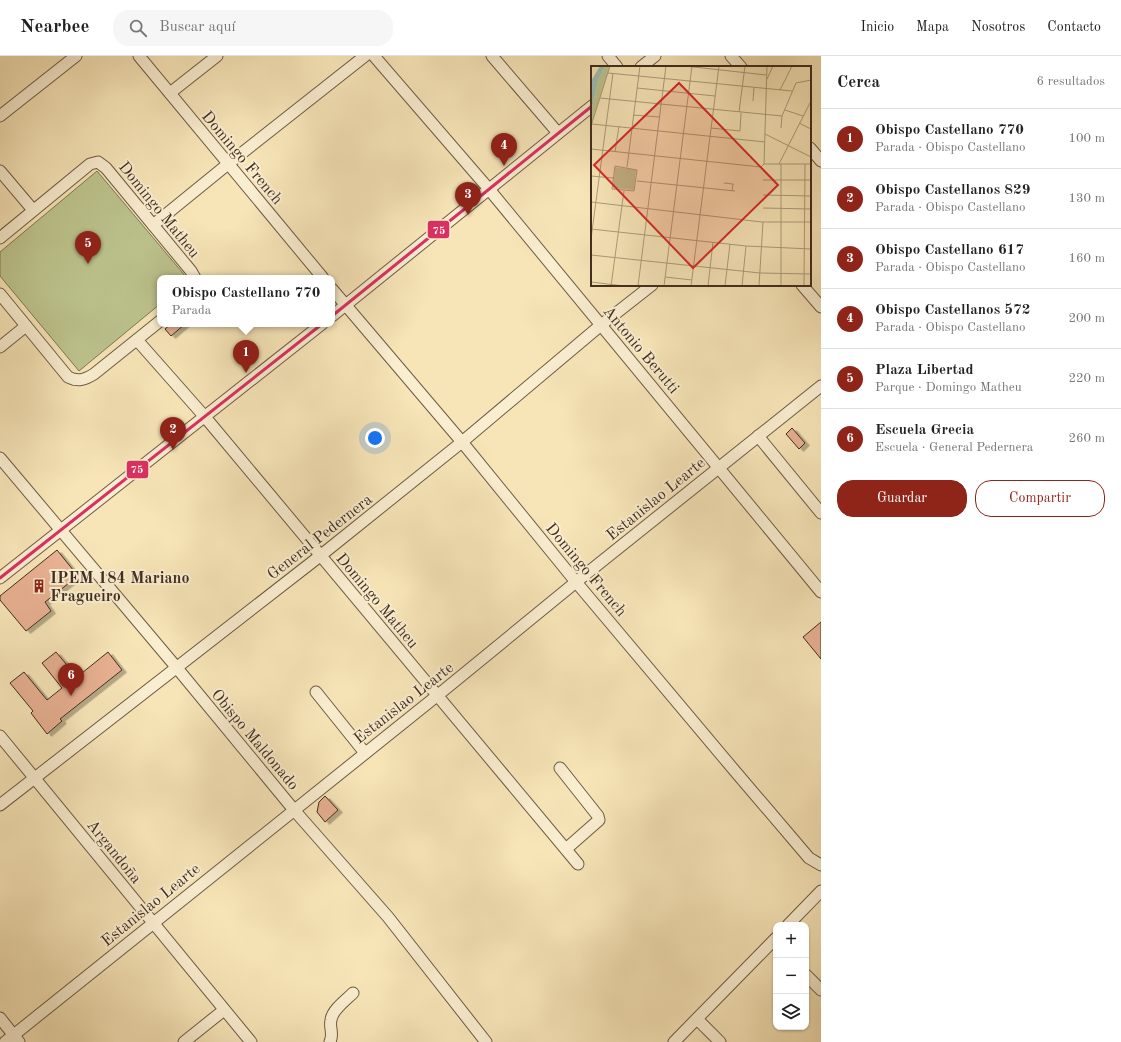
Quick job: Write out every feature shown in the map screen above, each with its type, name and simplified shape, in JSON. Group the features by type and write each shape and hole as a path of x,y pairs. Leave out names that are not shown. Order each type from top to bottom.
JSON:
{"street":[{"path":"0,116 76,56"},
{"name":"Domingo French","path":"139,56 320,275"},
{"path":"170,93 217,56"},
{"path":"153,225 365,56"},
{"name":"Antonio Berutti","path":"374,56 488,188 821,592"},
{"path":"492,56 558,133"},
{"path":"608,56 616,66"},
{"path":"642,66 654,56"},
{"path":"731,56 740,66"},
{"path":"335,313 488,188 591,107"},
{"name":"Domingo Matheu","path":"33,210 90,164 98,162 106,168 193,275"},
{"path":"0,171 33,210 0,238"},
{"name":"General Pedernera","path":"0,805 320,556 462,442 601,325 651,286"},
{"path":"803,286 821,307"},
{"name":"Domingo French","path":"335,293 462,442 576,582 734,770 809,858 821,865"},
{"path":"0,294 68,377 76,381 85,379 94,374 157,323"},
{"path":"0,347 26,326"},
{"path":"0,578 318,327"},
{"name":"Domingo Matheu","path":"137,340 205,417 578,864"},
{"name":"Estanislao Learte","path":"5,1042 17,1038 153,922 364,753 438,696 576,582 821,386"},
{"path":"758,436 821,513"},
{"name":"Obispo Maldonado","path":"0,458 177,668 294,810 388,917 486,1042"},
{"path":"316,692 364,753"},
{"name":"Argandoña","path":"0,736 251,1042"},
{"path":"560,768 598,816 599,820 566,849"},
{"path":"791,922 821,891"},
{"path":"674,1042 773,943"},
{"path":"809,978 821,990"},
{"path":"330,1042 332,1029 330,1022 333,1014 353,993"},
{"path":"184,1042 224,1010"},
{"path":"0,1018 17,1038"},
{"path":"697,1019 720,1042"}],"green space":[{"path":"97,171 184,275 157,275 157,306 79,371 0,276 0,252"}],"building":[{"path":"167,327 182,327 171,336 165,329"},
{"path":"792,428 805,443 799,449 786,434"},
{"name":"IPEM 184 Mariano Fragueiro","path":"57,550 78,576 45,602 51,611 26,631 0,600 0,596"},
{"path":"821,622 821,659 803,637"},
{"path":"56,652 77,677 108,652 122,670 60,719 62,721 47,734 31,713 33,711 10,683 24,672 47,700 62,688 42,663"},
{"path":"325,796 338,810 325,822 317,812 319,802"}],"transit line":[{"name":"75","path":"335,314 591,107"},
{"name":"75","path":"0,578 318,327"}],"place":[{"name":"Obispo Castellanos 572","path":"504,166"},
{"name":"Obispo Castellano 617","path":"468,215"},
{"name":"Plaza Libertad","path":"88,264"},
{"name":"Obispo Castellano 770","path":"246,373"},
{"name":"Obispo Castellanos 829","path":"173,450"},
{"name":"IPEM 184 Mariano Fragueiro","path":"39,586"},
{"name":"Escuela Grecia","path":"71,696"}]}
